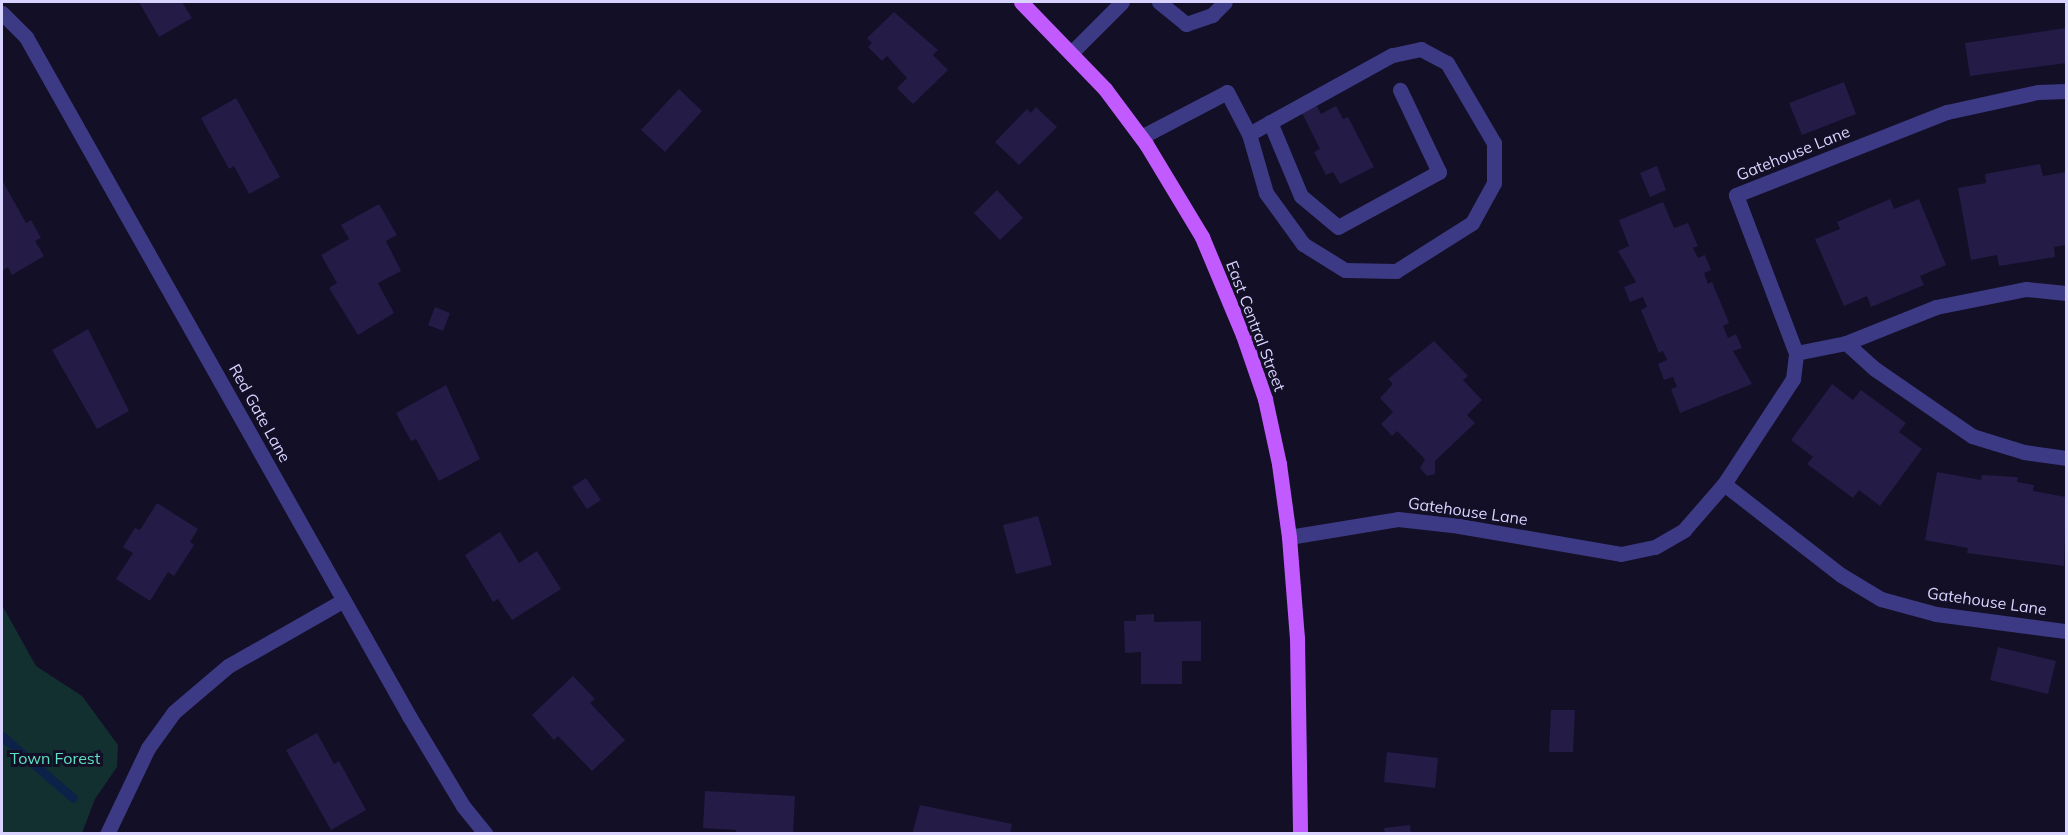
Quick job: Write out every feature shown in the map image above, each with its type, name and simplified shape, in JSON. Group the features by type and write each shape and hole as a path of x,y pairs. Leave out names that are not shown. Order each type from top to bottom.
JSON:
{"main road":[{"name":"East Central Street","path":"1022,2 1105,89 1141,138 1202,237 1243,335 1264,399 1280,464 1289,537 1297,638 1300,834"}],"street":[{"path":"1071,53 1122,2"},
{"path":"1159,2 1186,24 1212,15 1225,2"},
{"name":"Red Gate Lane","path":"2,13 26,37 125,207 344,600 463,806 486,834"},
{"path":"1141,138 1227,92 1249,134 1266,193 1303,244 1345,270 1396,271 1472,222 1494,183 1494,143 1447,63 1421,49 1392,55 1249,134"},
{"path":"1270,122 1301,196 1338,227 1439,172 1400,90"},
{"name":"Gatehouse Lane","path":"1289,537 1398,519 1459,526 1621,554 1655,547 1684,530 1724,484 1793,379 1796,353 1736,195 1947,112 2038,92 2067,91"},
{"path":"1796,353 1846,343 1936,307 2026,289 2067,293"},
{"path":"1846,343 1875,369 1972,436 2024,452 2067,458"},
{"name":"Gatehouse Lane","path":"1724,484 1841,575 1881,599 1936,614 2067,631"},
{"path":"107,834 148,748 174,712 228,666 344,600"}],"green space":[{"name":"Town Forest","path":"2,605 36,666 82,696 118,745 117,767 95,799 82,833 2,833"}],"building":[{"path":"139,2 182,2 192,18 159,37"},
{"path":"894,12 938,50 933,55 948,70 913,104 897,88 907,78 887,56 882,61 868,47 872,43 867,38"},
{"path":"2066,28 2066,63 1970,76 1965,43"},
{"path":"1844,82 1856,114 1802,135 1789,103"},
{"path":"679,89 702,111 665,152 641,130"},
{"path":"236,98 280,177 249,194 234,166 229,169 201,118"},
{"path":"1317,106 1321,114 1336,106 1343,119 1348,117 1374,167 1340,184 1333,172 1326,175 1314,152 1320,149 1302,113"},
{"path":"1036,107 1057,127 1019,165 995,142 1027,109 1031,113"},
{"path":"2040,164 2043,176 2066,172 2066,245 2054,247 2055,257 1999,266 1997,255 1971,260 1958,188 1986,183 1985,174"},
{"path":"1657,166 1666,190 1650,197 1640,173"},
{"path":"2,180 26,223 31,220 41,238 35,241 44,256 12,275 8,267 2,271"},
{"path":"997,190 1023,218 1000,240 974,213"},
{"path":"1890,199 1894,209 1919,199 1946,265 1920,276 1924,285 1871,307 1867,296 1844,306 1815,239 1840,229 1837,222"},
{"path":"1663,202 1674,228 1688,223 1698,246 1693,248 1698,258 1705,255 1711,270 1704,273 1708,284 1712,282 1729,323 1723,326 1728,338 1736,334 1742,348 1733,351 1752,384 1680,413 1671,389 1677,387 1673,377 1664,380 1658,364 1667,360 1663,351 1659,353 1641,310 1647,307 1643,297 1630,302 1624,287 1636,282 1618,251 1629,246 1619,220"},
{"path":"379,204 397,235 386,241 401,271 378,283 394,313 358,335 329,288 337,283 321,255 349,239 341,225"},
{"path":"435,307 450,313 443,331 428,325"},
{"path":"88,329 129,411 97,429 52,350"},
{"path":"1434,341 1468,376 1463,380 1482,400 1467,415 1475,423 1435,461 1435,474 1427,476 1420,468 1425,459 1397,431 1392,436 1381,424 1393,412 1380,398 1393,384 1388,379"},
{"path":"1832,384 1853,400 1861,390 1906,423 1899,432 1922,449 1880,506 1859,490 1853,498 1807,464 1813,457 1791,440"},
{"path":"446,385 480,459 439,481 416,439 411,441 396,413"},
{"path":"1937,472 1981,480 1982,475 2018,477 2017,482 2034,485 2033,491 2066,497 2064,566 1967,553 1968,548 1925,540"},
{"path":"586,478 601,500 587,509 572,487"},
{"path":"157,503 198,529 190,542 194,545 174,576 168,572 150,601 116,579 133,553 123,547 135,528 140,530"},
{"path":"1038,516 1052,565 1016,574 1003,525"},
{"path":"500,532 519,563 537,551 561,589 512,620 498,599 493,602 465,555"},
{"path":"1154,614 1154,622 1201,621 1201,661 1182,661 1182,684 1141,684 1141,652 1125,653 1124,621 1136,621 1136,615"},
{"path":"1998,647 2056,661 2048,694 1990,680"},
{"path":"573,676 595,699 590,703 625,740 592,771 558,736 554,740 532,715"},
{"path":"1551,710 1575,710 1573,752 1549,752"},
{"path":"317,733 334,764 339,761 366,810 331,830 286,750"},
{"path":"1387,752 1438,758 1435,788 1384,782"},
{"path":"705,791 795,796 793,834 736,834 736,830 703,828"},
{"path":"920,805 1012,824 1010,834 912,834"},
{"path":"1410,825 1411,834 1385,834 1384,828"}],"waterway":[{"path":"2,736 73,798"}]}
